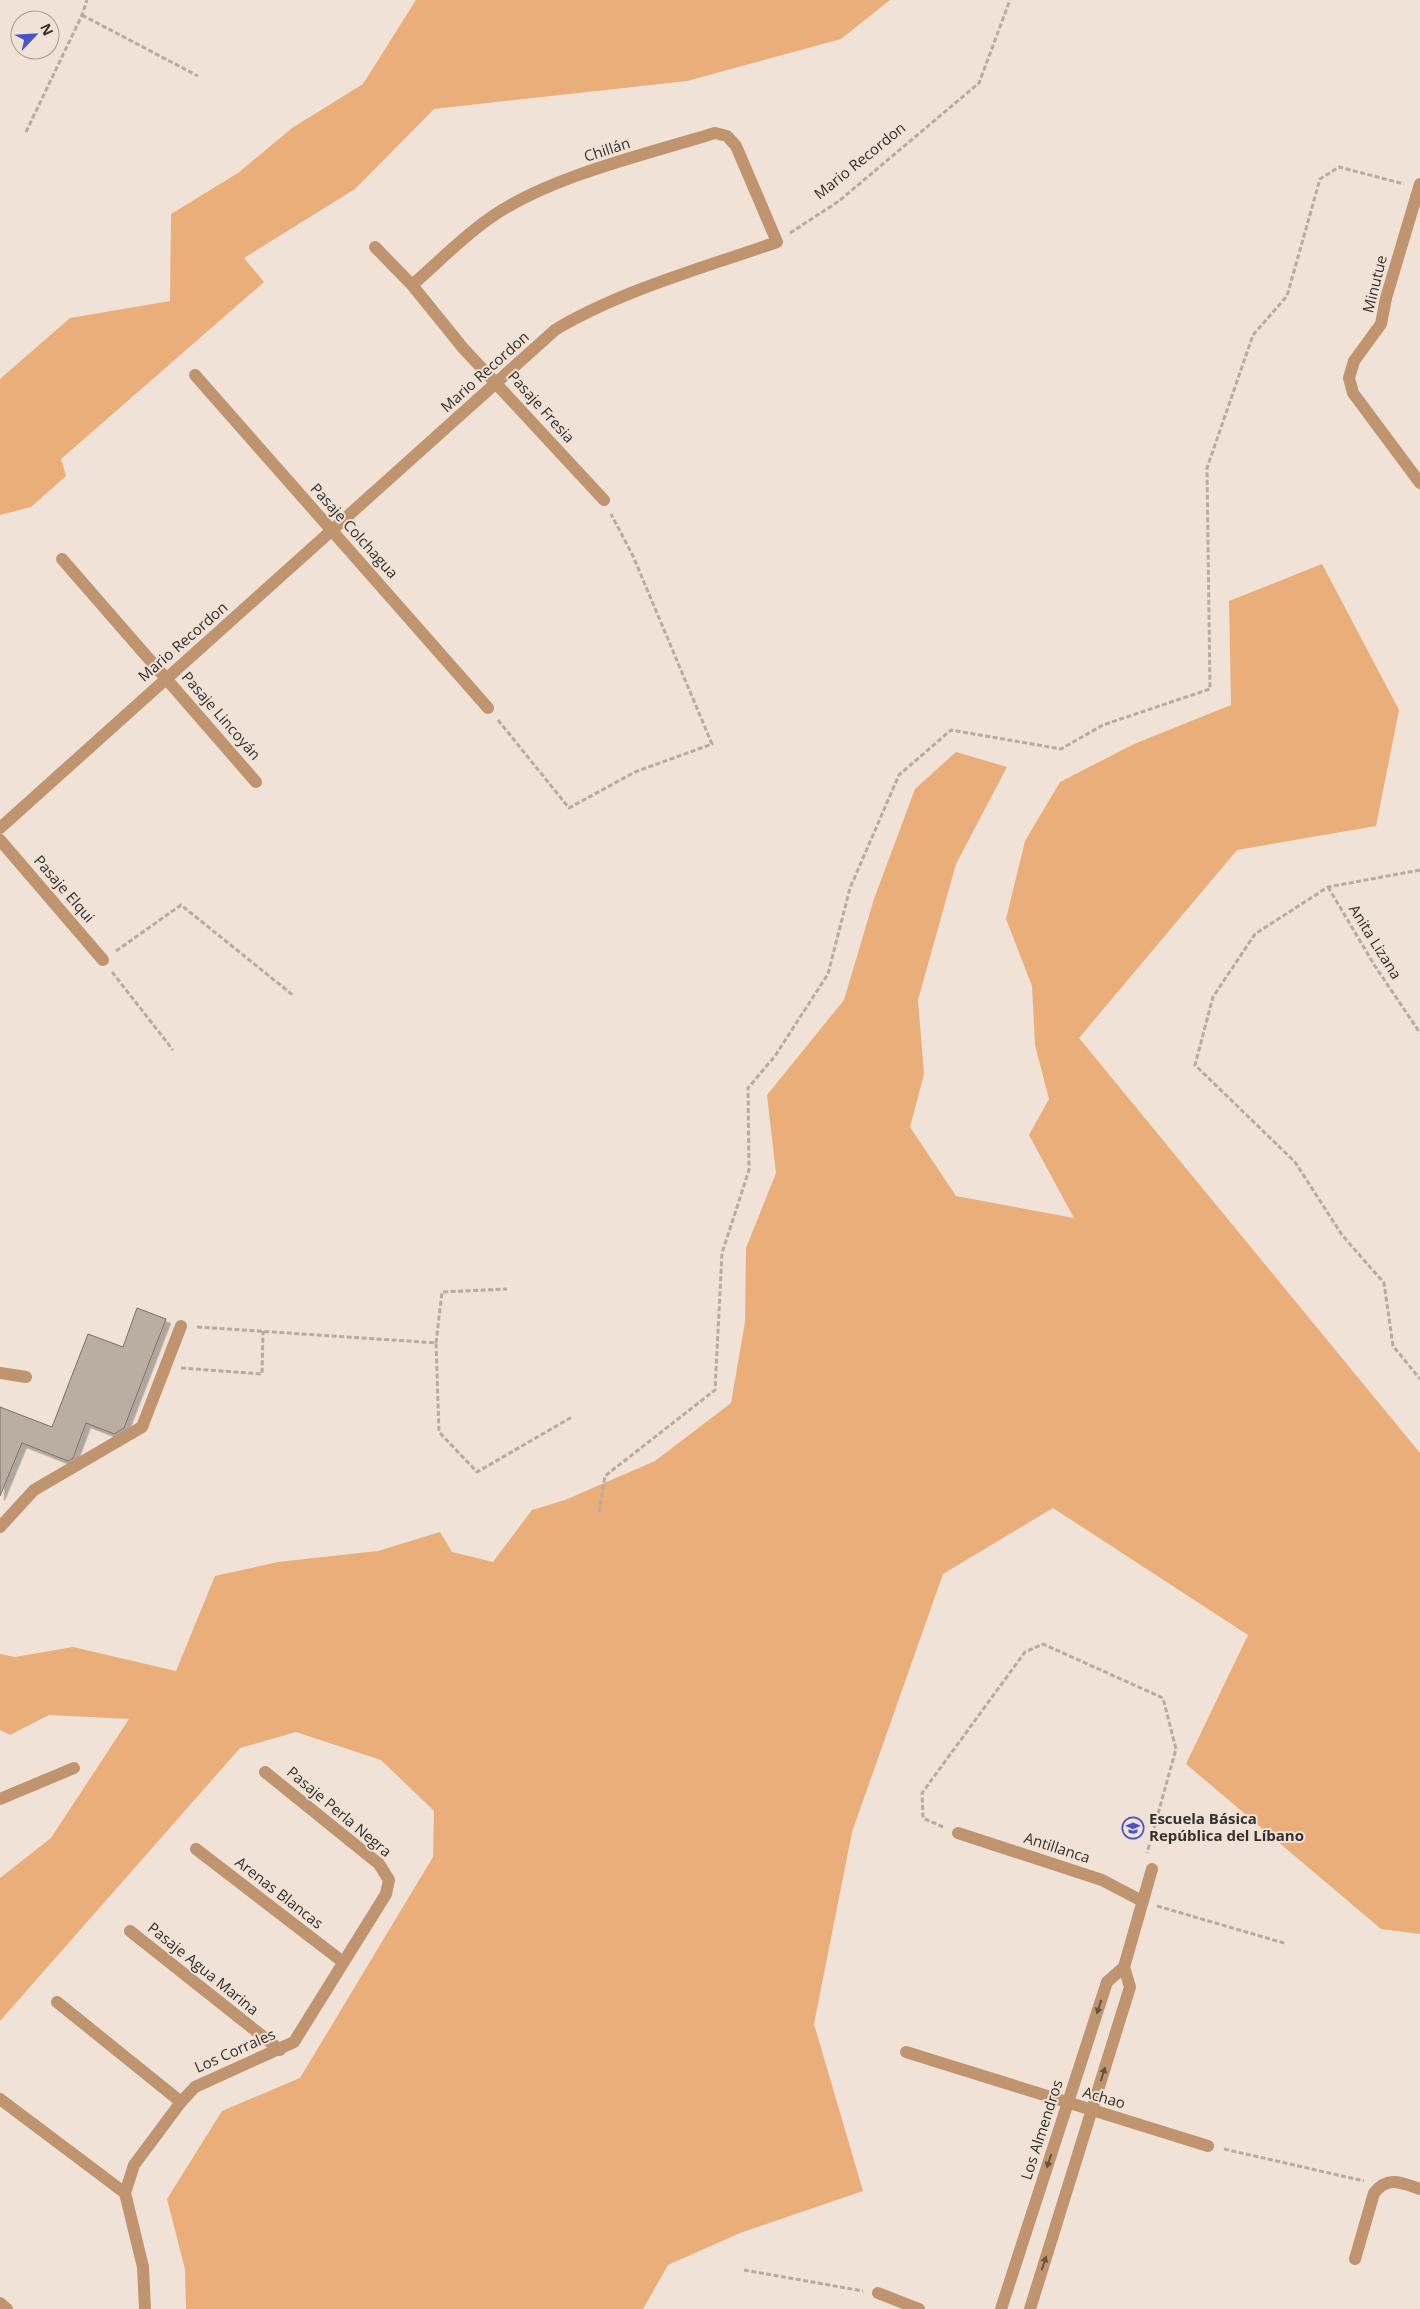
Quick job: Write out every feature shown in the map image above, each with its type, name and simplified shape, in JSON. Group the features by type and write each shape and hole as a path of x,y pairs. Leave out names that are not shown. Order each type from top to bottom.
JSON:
{"street":[{"name":"Chillán","path":"412,285 492,216 520,200 554,185 617,163 715,134 726,136 736,146 777,242"},
{"name":"Minutue","path":"1419,186 1386,298 1381,324 1354,361 1349,378 1354,393 1420,484"},
{"name":"Mario Recordon","path":"0,828 555,330 582,313 777,242"},
{"name":"Pasaje Fresia","path":"375,247 412,285 463,348 498,383 604,500"},
{"name":"Pasaje Colchagua","path":"195,375 488,708"},
{"name":"Pasaje Lincoyán","path":"62,558 256,782"},
{"name":"Pasaje Elqui","path":"0,840 103,960"},
{"path":"0,1527 34,1490 142,1427 181,1326"},
{"path":"0,1373 26,1377"},
{"path":"0,1799 74,1768"},
{"name":"Pasaje Perla Negra","path":"265,1772 379,1864 389,1880"},
{"name":"Antillanca","path":"958,1833 1102,1880 1142,1901"},
{"name":"Arenas Blancas","path":"196,1850 342,1962"},
{"path":"1030,2309 1130,1987 1124,1967 1152,1869"},
{"name":"Los Corrales","path":"125,2193 134,2165 181,2102 195,2087 294,2042 386,1894 389,1880"},
{"name":"Pasaje Agua Marina","path":"130,1931 280,2050"},
{"name":"Los Almendros","path":"1001,2309 1107,1982 1124,1967"},
{"path":"57,2002 181,2102"},
{"name":"Achao","path":"906,2052 1068,2104 1208,2146"},
{"path":"0,2099 125,2193 143,2266 145,2309"},
{"path":"1355,2259 1374,2193 1380,2184 1395,2181 1420,2190"},
{"path":"878,2294 919,2309"},
{"path":"0,2303 8,2309"}],"path":[{"path":"26,132 82,15 87,0"},
{"name":"Mario Recordon","path":"777,242 839,202 979,83 1010,0"},
{"path":"82,15 198,76"},
{"path":"599,1512 605,1476 715,1390 722,1253 750,1170 748,1088 775,1056 828,974 850,888 899,775 951,730 1061,749 1103,725 1210,689 1207,468 1253,335 1287,296 1320,178 1339,166 1419,186"},
{"path":"488,708 569,808 635,772 712,744 633,556 604,500"},
{"path":"1420,870 1328,887 1254,934 1213,996 1196,1065 1295,1162 1342,1235 1384,1283 1393,1346 1420,1379"},
{"name":"Anita Lizana","path":"1328,887 1375,966 1420,1033"},
{"path":"174,1050 103,960 181,905 294,996"},
{"path":"507,1289 442,1292 436,1343 439,1432 477,1472 572,1416"},
{"path":"181,1326 436,1343"},
{"path":"166,1366 262,1374 263,1331"},
{"path":"958,1833 923,1818 922,1793 1025,1652 1043,1644 1164,1698 1176,1749 1144,1861 1152,1869"},
{"path":"1142,1901 1284,1943"},
{"path":"1208,2146 1380,2184"},
{"path":"744,2270 878,2294"}],"shaded area":[{"path":"416,0 890,0 841,39 687,81 434,109 355,189 244,258 264,282 61,459 66,476 31,507 0,515 0,379 70,318 170,301 171,214 238,173 292,128 363,84"},
{"path":"1322,564 1399,710 1376,826 1237,850 1079,1038 1420,1453 1420,1934 1381,1929 1186,1764 1248,1635 1053,1508 943,1574 852,1832 814,2024 863,2191 740,2233 668,2265 643,2309 186,2309 185,2269 167,2199 222,2111 300,2078 433,1857 434,1811 381,1760 296,1732 240,1748 0,2021 0,1878 51,1838 129,1719 49,1715 10,1735 0,1730 0,1654 15,1657 73,1647 176,1671 215,1576 278,1562 378,1551 440,1532 452,1552 493,1562 532,1510 565,1500 655,1461 731,1403 745,1322 746,1248 776,1173 767,1095 844,1000 874,899 915,789 956,752 1007,767 956,864 918,1000 924,1074 910,1127 956,1196 1074,1218 1029,1135 1049,1099 1035,1045 1032,986 1006,919 1025,841 1060,782 1134,744 1231,705 1229,601"}],"building":[{"path":"137,1308 166,1319 124,1428 114,1434 86,1423 73,1458 68,1461 22,1443 0,1496 0,1407 52,1427 88,1334 123,1347"}],"place":[{"name":"Escuela Básica República del Líbano","path":"1133,1828"}]}
